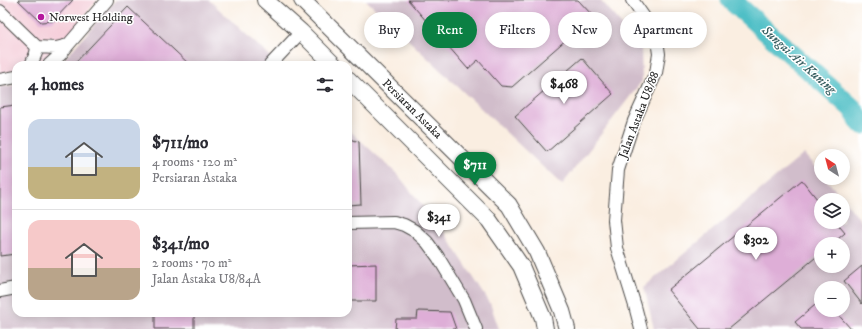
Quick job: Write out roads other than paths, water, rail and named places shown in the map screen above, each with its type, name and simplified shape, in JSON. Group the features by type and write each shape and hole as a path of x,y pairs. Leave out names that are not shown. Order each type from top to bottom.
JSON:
{"main road":[{"path":"265,0 301,32 330,61"},
{"path":"293,0 301,32"},
{"name":"Persiaran Astaka","path":"302,0 509,205 537,252 562,311 567,329"},
{"name":"Persiaran Astaka","path":"352,83 489,220 521,266 543,318 546,329"}],"street":[{"path":"53,61 107,0"},
{"name":"Jalan Astaka U8/88","path":"632,0 646,20 656,40 659,54 656,73 634,121 618,170 614,220 617,248 641,329"},
{"path":"0,11 37,46 56,48 68,45"},
{"path":"274,61 301,32"},
{"path":"33,61 37,46"},
{"path":"0,80 12,78"},
{"path":"352,223 394,222 415,231 427,242 438,257 464,300 476,329"},
{"path":"0,291 12,289"}],"waterway":[{"name":"Sungai Air Kuning","path":"731,0 852,108 862,124"}],"place":[{"name":"Norwest Holding","path":"41,17"}]}
